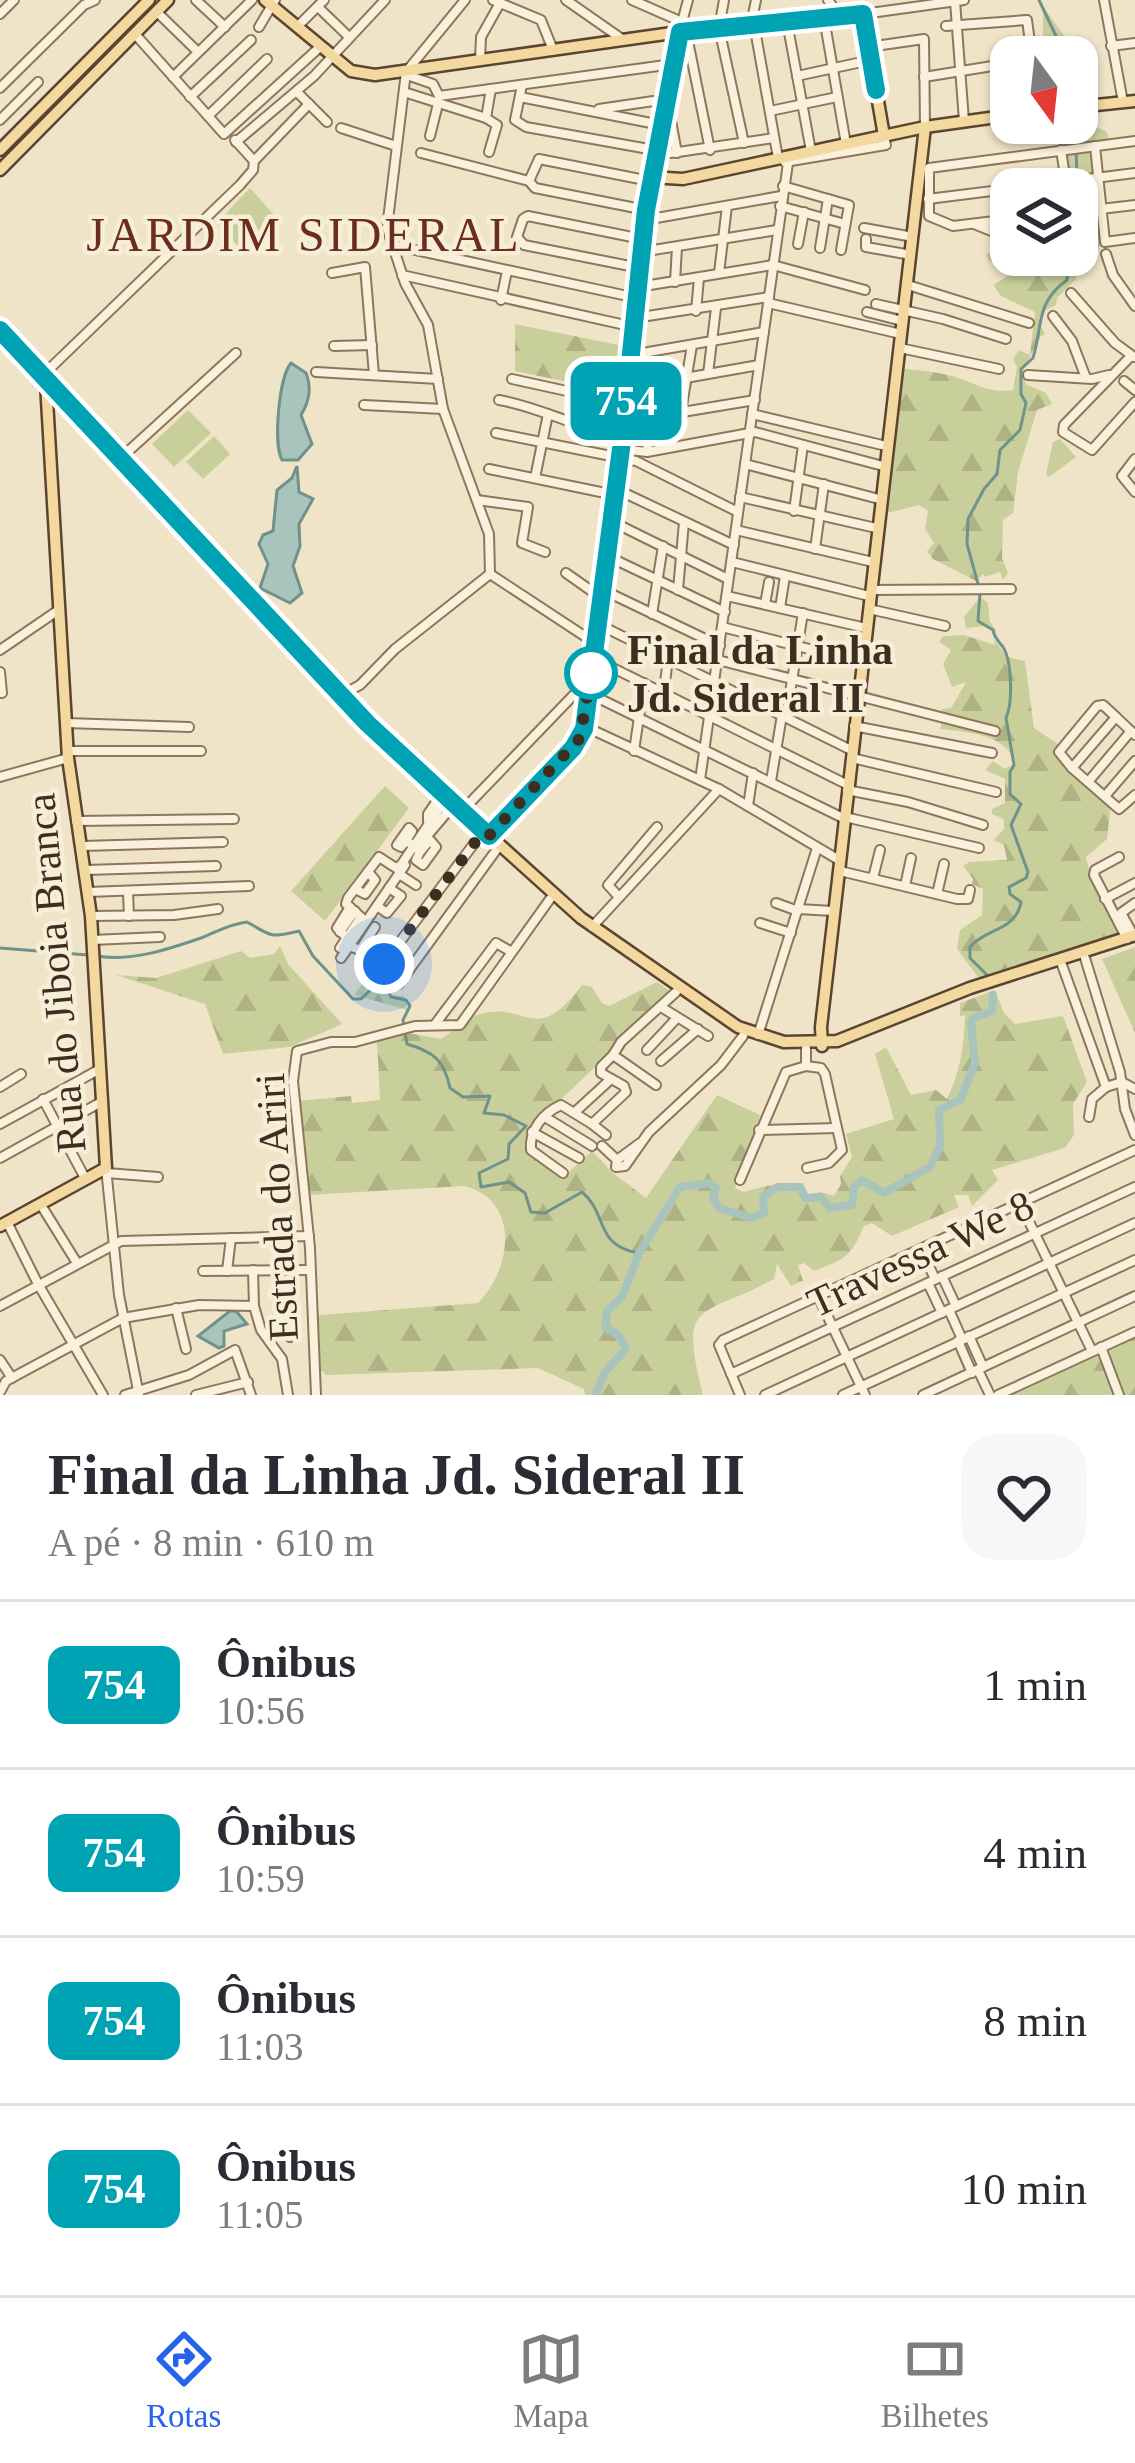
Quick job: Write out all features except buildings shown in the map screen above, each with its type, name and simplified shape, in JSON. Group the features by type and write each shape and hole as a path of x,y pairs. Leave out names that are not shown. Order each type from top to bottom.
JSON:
{"main road":[{"path":"0,150 149,0"},
{"path":"0,170 168,0"},
{"path":"270,2 356,73 407,74 683,29 866,14 884,136"},
{"path":"485,837 573,748 584,726 616,492 645,215 683,29"},
{"path":"1098,105 1129,102"},
{"path":"650,182 680,182 811,151 990,118"},
{"path":"822,1046 832,911 879,499 913,237 922,215 925,128"},
{"path":"3,337 122,458 335,693 448,805"},
{"name":"Rua do Jiboia Branca","path":"45,379 68,755 91,916 107,1171"},
{"path":"45,406 58,392"},
{"path":"58,392 335,693 448,805 592,927 743,1036 770,1046 806,1049 860,1039 963,997 1133,938"},
{"path":"485,837 550,899 661,978 758,1036 822,1046 970,988 1133,938"},
{"path":"2,1220 107,1171"}],"street":[{"path":"0,14 14,0"},
{"path":"0,88 81,2 95,0"},
{"path":"196,0 225,27"},
{"path":"173,77 252,0"},
{"path":"236,142 297,92 385,0"},
{"path":"335,693 359,685 490,574 492,546 443,409 428,325 402,274 387,223 407,74 465,0"},
{"path":"566,0 623,40"},
{"path":"632,0 683,29"},
{"path":"688,0 683,29 710,150"},
{"path":"724,0 719,28 743,143"},
{"path":"700,780 785,158 774,138 752,24 756,0"},
{"path":"828,0 840,14 847,0"},
{"path":"866,14 880,0"},
{"path":"1103,0 1129,102"},
{"path":"866,14 960,1 964,122"},
{"path":"259,27 270,2"},
{"path":"480,60 497,2 541,20 553,50"},
{"path":"297,27 321,4 349,37"},
{"path":"158,13 198,52"},
{"path":"824,18 847,144"},
{"path":"946,26 1028,21 1030,36"},
{"path":"788,22 811,151"},
{"path":"136,34 208,117 254,161"},
{"path":"797,76 924,39 925,128"},
{"path":"190,97 251,40"},
{"path":"1112,46 1135,43"},
{"path":"226,133 320,46"},
{"path":"208,117 267,59"},
{"path":"436,100 675,64"},
{"path":"430,136 436,100 431,67"},
{"path":"924,76 990,67"},
{"path":"407,74 433,84"},
{"path":"0,120 38,82"},
{"path":"522,85 516,123 537,129 677,153 774,138"},
{"path":"486,118 491,89"},
{"path":"297,92 327,122"},
{"path":"404,92 496,125 489,152"},
{"path":"467,93 489,102"},
{"path":"770,111 837,97"},
{"path":"520,98 661,125"},
{"path":"586,111 667,99 677,153"},
{"path":"45,379 240,185 253,170 254,161 309,104"},
{"path":"340,128 396,146"},
{"path":"785,158 886,145 884,136"},
{"path":"990,222 953,226 922,215 929,168 1135,141"},
{"path":"1095,146 1097,168"},
{"path":"1071,148 1071,168"},
{"path":"421,153 645,215 781,196 828,199 849,205 841,250"},
{"path":"530,181 536,160 650,182"},
{"path":"1135,173 1098,178 1105,242 1135,238"},
{"path":"928,199 990,192"},
{"path":"781,196 804,212 845,224"},
{"path":"820,248 828,199"},
{"path":"1101,209 1135,205"},
{"path":"719,274 727,206"},
{"path":"798,244 804,212"},
{"path":"640,268 519,244 524,217 642,246 677,247 778,230"},
{"path":"973,224 990,231"},
{"path":"864,228 913,237"},
{"path":"866,239 866,247 911,255"},
{"path":"391,244 507,271 637,292 773,265 865,290"},
{"path":"674,282 677,247"},
{"path":"1106,254 1113,275 1135,306"},
{"path":"332,273 365,267 374,374"},
{"path":"501,300 507,271"},
{"path":"402,274 501,300 634,323 768,300 903,328 1006,339"},
{"path":"696,311 699,278"},
{"path":"908,285 1030,323"},
{"path":"1071,293 1133,357 1063,426 1065,434 1084,448 1095,448 1135,402"},
{"path":"876,304 903,328"},
{"path":"708,374 716,308"},
{"path":"867,312 999,369"},
{"path":"1053,316 1072,341 1086,378"},
{"path":"631,355 764,332"},
{"path":"681,412 692,344"},
{"path":"334,346 372,345"},
{"path":"122,458 236,353"},
{"path":"627,389 759,365"},
{"path":"316,371 438,379"},
{"path":"1028,375 1112,375"},
{"path":"512,379 626,404"},
{"path":"1124,381 1135,390"},
{"path":"642,386 637,418 754,400"},
{"path":"499,400 590,430 622,435"},
{"path":"364,405 443,409"},
{"path":"535,478 548,414"},
{"path":"752,414 882,445"},
{"path":"640,455 651,417"},
{"path":"496,433 539,445 640,455 749,433 883,466"},
{"path":"794,511 802,445"},
{"path":"640,455 738,512"},
{"path":"1135,459 1121,476 1135,492"},
{"path":"745,464 879,499"},
{"path":"489,469 616,492 734,545"},
{"path":"815,549 824,484"},
{"path":"740,497 877,528"},
{"path":"477,500 529,510 521,543 545,552"},
{"path":"611,521 729,579"},
{"path":"678,590 685,522"},
{"path":"736,530 873,562"},
{"path":"652,614 663,546"},
{"path":"605,551 724,612"},
{"path":"732,562 869,598 945,626"},
{"path":"566,573 720,646"},
{"path":"490,574 595,643"},
{"path":"780,608 785,576"},
{"path":"766,604 769,582"},
{"path":"869,598 1011,590"},
{"path":"727,596 866,628"},
{"path":"0,650 60,609"},
{"path":"771,781 803,613"},
{"path":"598,624 715,680 851,754 996,792"},
{"path":"722,627 861,662"},
{"path":"593,658 848,788 983,825"},
{"path":"664,691 668,658"},
{"path":"718,660 995,731"},
{"path":"0,672 2,693"},
{"path":"414,847 376,906 371,924 343,944 353,909 346,902 355,890 364,894 375,880 368,872 380,857 398,867 432,823 448,805 590,679"},
{"path":"634,752 644,683"},
{"path":"588,693 845,818 980,848"},
{"path":"1088,782 1133,733 1102,704 1059,752 1072,768 1104,797 1121,810 1135,795"},
{"path":"1072,768 1116,717"},
{"path":"66,723 189,727"},
{"path":"853,725 992,753"},
{"path":"584,726 719,789 839,865 965,900 970,890"},
{"path":"0,777 68,755 201,751"},
{"path":"1104,797 1135,761"},
{"path":"748,806 753,772"},
{"path":"592,927 719,789"},
{"path":"432,823 428,814 448,805"},
{"path":"76,821 234,819"},
{"path":"619,897 607,888 609,883 657,826"},
{"path":"485,837 385,963 402,981 496,849"},
{"path":"82,846 224,842"},
{"path":"159,845 159,868"},
{"path":"758,1036 817,848"},
{"path":"873,878 880,850"},
{"path":"1119,857 1094,871 1105,899 1133,938"},
{"path":"905,886 910,858"},
{"path":"937,894 944,864"},
{"path":"86,870 216,866"},
{"path":"140,868 142,890"},
{"path":"400,874 416,885"},
{"path":"1105,899 1135,884"},
{"path":"88,892 249,886"},
{"path":"376,906 392,911 400,896 389,888"},
{"path":"128,892 129,916"},
{"name":"Estrada do Ariri","path":"316,1395 309,1236 293,1082 297,1051 436,1023 455,1027 464,1022 550,899"},
{"path":"776,902 798,910 832,911"},
{"path":"1133,938 1121,913 1135,903"},
{"path":"91,916 174,916 218,908"},
{"path":"760,923 791,933"},
{"path":"371,924 385,934"},
{"path":"92,948 160,937"},
{"path":"436,1023 496,943 510,951"},
{"path":"1084,958 1135,1136"},
{"path":"1062,964 1106,1087"},
{"path":"639,1102 600,1069 621,1042 676,992"},
{"path":"661,1007 708,1036"},
{"path":"647,1050 677,1018"},
{"path":"662,1061 698,1030"},
{"path":"544,1117 597,1146 622,1168 640,1143 721,1065 743,1036"},
{"path":"806,1049 806,1066"},
{"path":"613,1054 656,1084"},
{"path":"740,1180 786,1072 806,1066 821,1068 825,1074 840,1155 807,1168"},
{"path":"0,1124 100,1069"},
{"path":"1,1073 2,1086 22,1074"},
{"path":"575,1112 610,1079"},
{"path":"1089,1117 1092,1099 1106,1087 1122,1082 1135,1089"},
{"path":"592,1124 626,1090"},
{"path":"43,1099 86,1180"},
{"path":"0,1158 103,1101"},
{"path":"563,1173 534,1154 530,1146 532,1132 544,1117 559,1106 606,1135"},
{"path":"759,1130 837,1128"},
{"path":"532,1132 579,1158"},
{"path":"740,1395 720,1342 1135,1150"},
{"path":"107,1171 158,1177"},
{"name":"Rua do Jiboia Branca","path":"107,1171 123,1318 139,1393"},
{"name":"Travessa We 8","path":"731,1374 1135,1187"},
{"path":"1020,1203 1119,1395"},
{"path":"41,1205 77,1263"},
{"path":"2,1220 103,1395"},
{"path":"766,1395 1135,1223"},
{"path":"0,1306 113,1244 130,1240 309,1236"},
{"path":"227,1271 231,1238"},
{"path":"921,1249 994,1395 1135,1332"},
{"path":"843,1395 863,1391 1135,1260"},
{"path":"253,1270 254,1306 261,1330 282,1359 287,1395"},
{"path":"203,1271 310,1270"},
{"path":"935,1280 949,1310"},
{"path":"818,1296 863,1391"},
{"path":"923,1395 1135,1296"},
{"path":"0,1392 4,1382 123,1318 176,1308 254,1306"},
{"path":"176,1308 186,1349"},
{"path":"280,1309 290,1337"},
{"path":"125,1395 160,1390 235,1350 251,1395"},
{"path":"0,1360 12,1378"},
{"path":"189,1375 194,1395 248,1382"}],"green space":[{"path":"1043,6 1064,36 1043,36"},
{"path":"1098,128 1107,132 1109,140 1098,142"},
{"path":"1090,144 1093,168 1065,168 1063,147"},
{"path":"250,188 275,216 240,248 217,223"},
{"path":"1007,276 1077,278 1056,305 1042,312 1045,334 1022,373 1026,384 1046,393 1052,404 1037,410 1018,472 1013,513 1003,520 1002,558 1008,573 1003,580 1000,572 983,574 976,581 933,559 927,551 934,543 925,529 928,511 919,505 887,513 881,502 898,368 1013,390 1017,367 1013,359 1019,350 1030,355 1035,312 1001,296 993,285"},
{"path":"515,324 628,347 622,383 563,381 515,371"},
{"path":"188,410 211,433 174,467 152,444"},
{"path":"214,436 230,454 203,479 186,462"},
{"path":"1060,439 1076,457 1049,477 1053,442"},
{"path":"980,597 988,603 994,639 1007,657 1025,661 1034,728 1058,744 1069,764 1111,803 1107,839 1086,857 1121,934 981,981 957,949 960,930 982,915 983,889 972,884 963,866 1007,860 1004,845 994,840 1004,829 1004,819 992,814 992,809 1005,803 1005,779 985,770 993,761 1005,769 1014,764 1011,754 996,741 941,729 942,709 951,708 966,682 952,687 943,664 951,650 939,642 943,636 964,635 995,645 992,630 966,628 964,617"},
{"path":"385,786 409,808 325,921 291,891"},
{"path":"280,946 288,964 342,1024 290,1047 223,1054 205,1004 116,975 156,978 241,951 250,958 274,954"},
{"path":"1135,947 1135,1033 1102,959"},
{"path":"383,979 389,995 404,996 408,1010 354,995 363,983"},
{"path":"657,982 673,993 532,1127 531,1154 562,1178 592,1151 646,1198 717,1095 760,1115 735,1188 744,1192 803,1183 808,1194 834,1196 852,1157 846,1134 894,1119 875,1054 886,1047 911,1095 936,1090 947,1099 962,1048 965,1015 960,1016 960,1003 995,990 1004,1013 1015,1024 1063,1016 1087,1082 1073,1104 1074,1135 1065,1148 992,1170 998,1180 972,1206 968,1195 954,1195 959,1207 892,1236 872,1223 864,1226 851,1250 840,1259 814,1271 805,1263 798,1265 803,1281 791,1286 777,1264 774,1279 712,1307 701,1315 693,1341 703,1395 585,1395 584,1389 538,1368 326,1375 321,1370 316,1321 320,1315 478,1303 498,1272 505,1237 495,1205 464,1186 308,1195 298,1101 351,1096 352,1103 380,1100 377,1041 408,1033 441,1039 481,1014 541,1018 566,1004 582,985 592,987 609,1006"},
{"path":"1135,1337 1135,1395 1012,1395"}],"water":[{"path":"291,363 308,379 309,395 301,415 312,444 298,460 282,460 279,410"},
{"path":"297,466 299,492 313,499 299,524 300,546 293,566 302,593 290,603 260,588 268,564 259,544 263,535 273,531 277,490 292,478"},
{"path":"236,1311 247,1324 224,1331 224,1346 219,1348 198,1336"}],"waterway":[{"path":"1039,0 1056,36"},
{"path":"1076,144 1077,168"},
{"path":"978,584 967,544 968,519 997,474 1000,450 1020,430 1026,403 1021,394 1021,369 1033,358 1045,306 1067,276"},
{"path":"980,593 978,621 993,630 1008,662 1006,718 1014,765 1010,794 1021,804 1011,825 1028,872 1009,887 1021,902 1013,919 970,947 970,958 987,975"},
{"path":"97,956 150,953 247,922 270,934 299,931 313,956 353,999 361,999 383,978 391,997 406,1000 410,1006 403,1020 407,1044 436,1058 450,1088 463,1097 490,1096 484,1113 504,1115 526,1126 509,1144 508,1159 479,1173 481,1187 509,1182 525,1193 531,1212 545,1213 582,1192 608,1236 639,1253"},
{"path":"0,948 88,955"},
{"path":"596,1395 604,1373 626,1349 618,1335 605,1327 607,1311 622,1297 639,1253 680,1187 710,1183 716,1188 713,1198 719,1208 752,1218 764,1213 763,1197 777,1187 800,1187 805,1198 821,1197 830,1208 852,1205 854,1187 862,1180 884,1193 930,1167 940,1146 939,1110 961,1099 975,1063 971,1022 992,1011 993,995"}],"bus line":[{"name":"754","path":"0,330 367,723 489,836 573,748 584,729 646,210 680,32 863,14 876,90"}],"place":[{"name":"Final da Linha Jd. Sideral II","path":"591,673"}],"district":[{"name":"JARDIM SIDERAL","path":"304,234"}],"route":[{"path":"384,964 479,837 485,840 573,748 585,722 591,673"}]}
